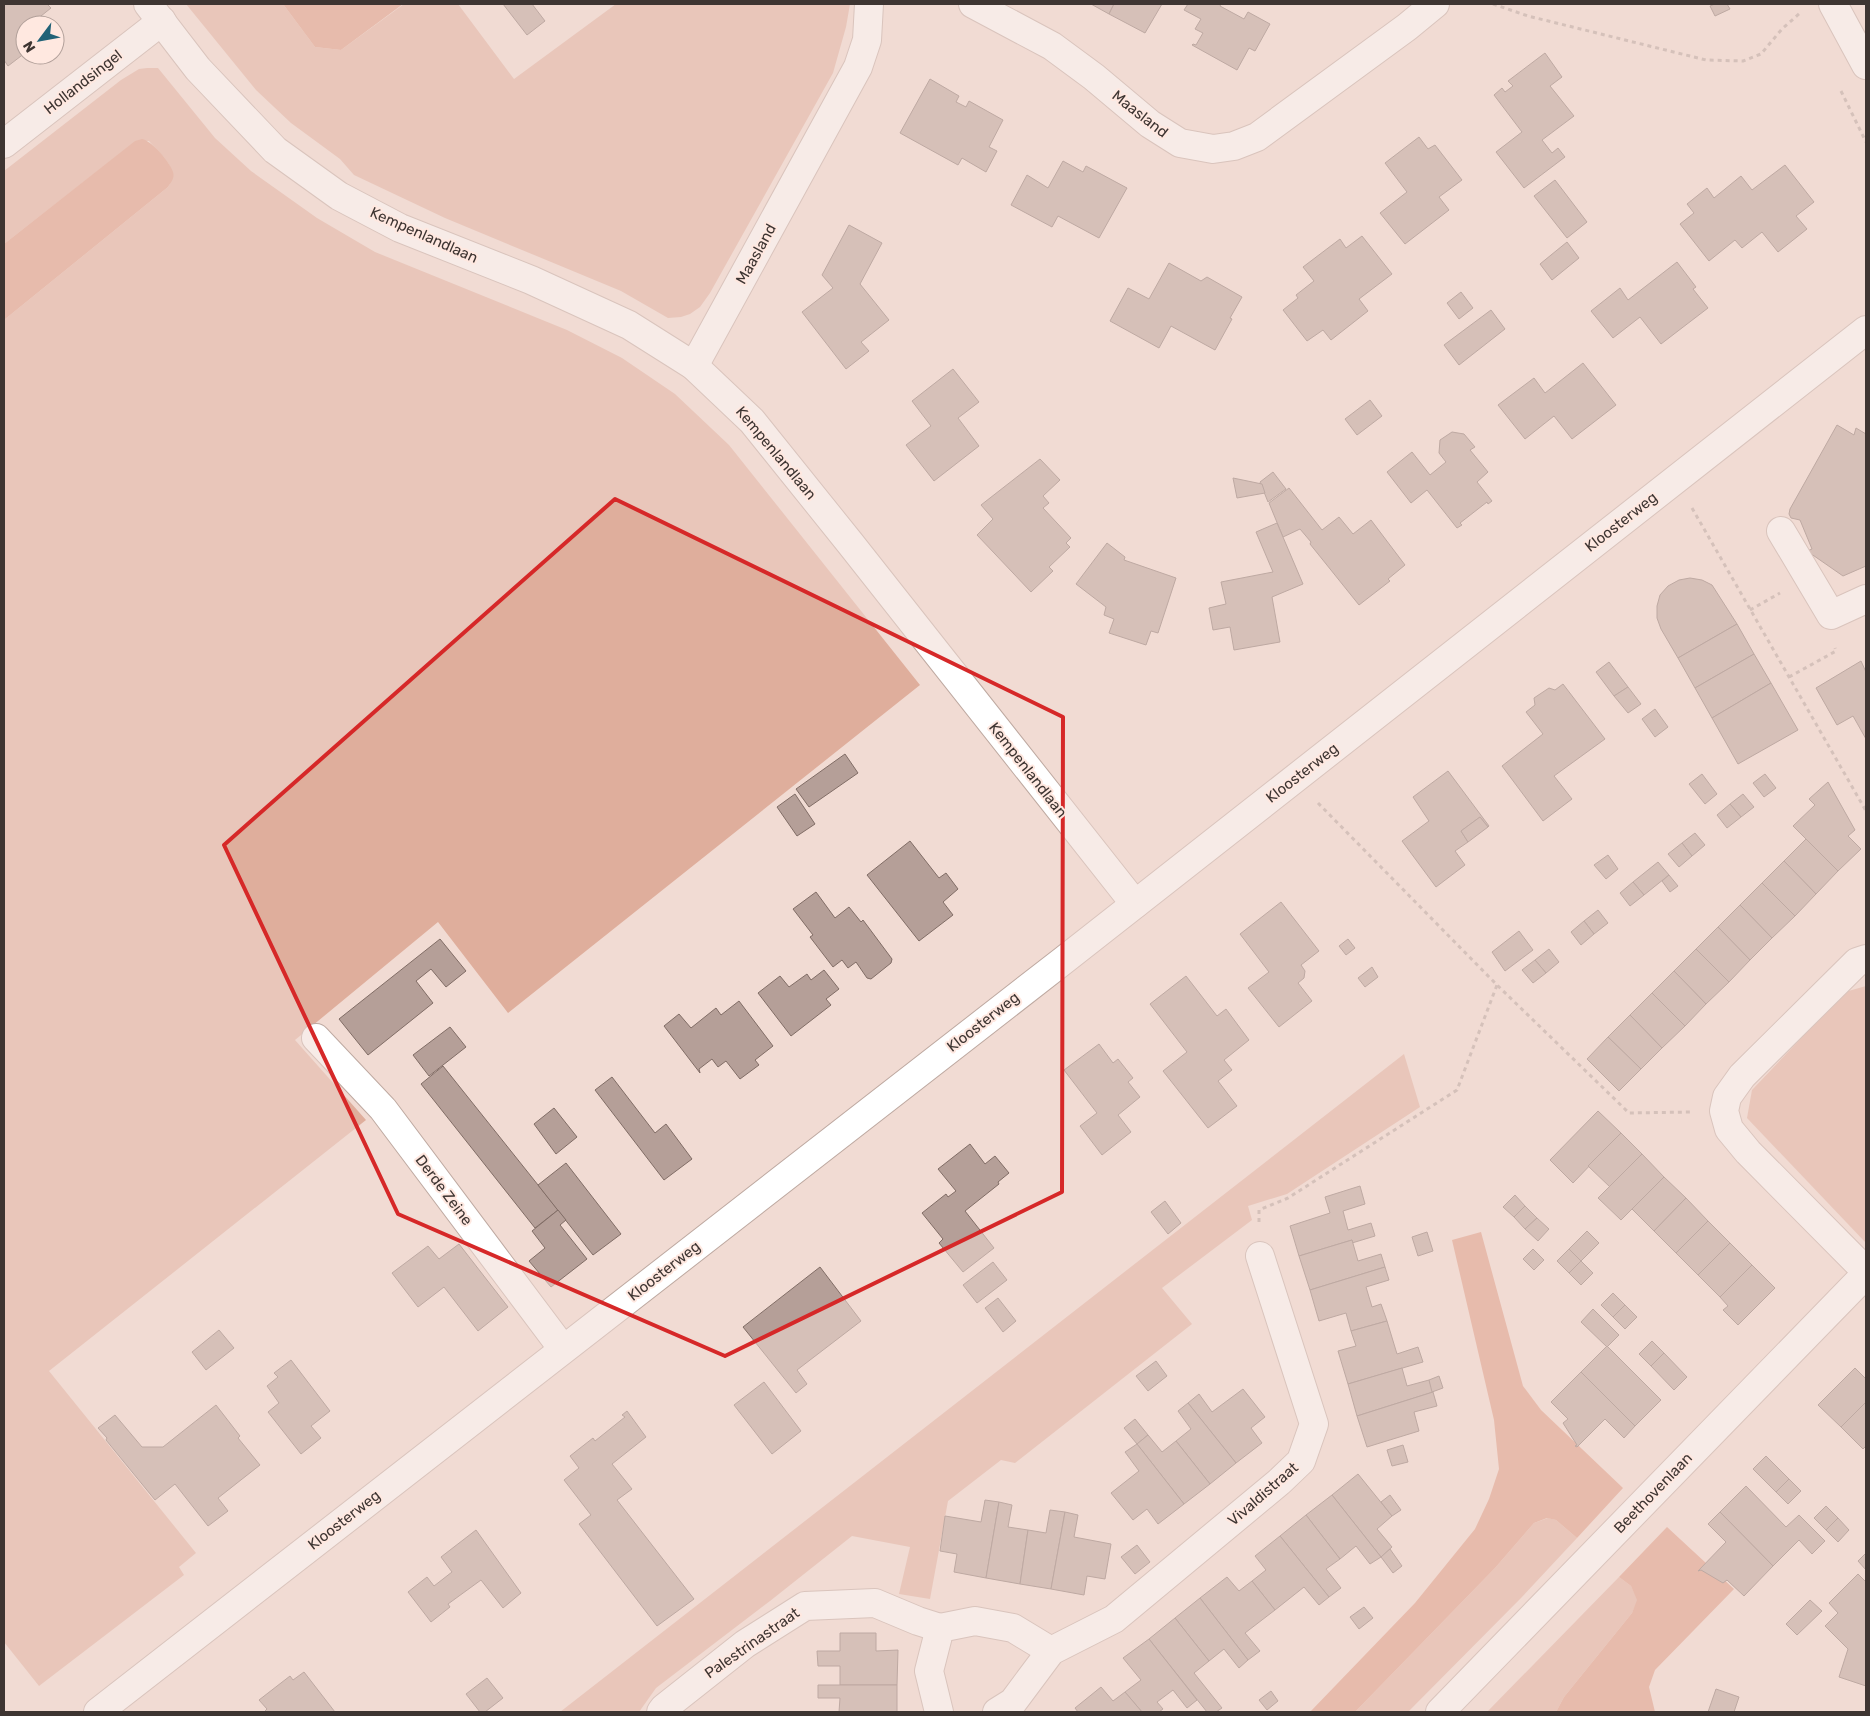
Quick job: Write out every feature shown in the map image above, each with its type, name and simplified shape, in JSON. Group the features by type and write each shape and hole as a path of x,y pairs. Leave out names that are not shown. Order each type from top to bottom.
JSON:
{"street":[{"name":"Maasland","path":"694,366 855,74 867,40 869,4"},
{"name":"Maasland","path":"973,4 1052,46 1094,77 1150,124 1180,143 1213,149 1234,146 1257,137 1407,28 1435,4"},
{"path":"1834,4 1866,65"},
{"name":"Kempenlandlaan","path":"155,12 198,68 275,150 339,196 400,228 531,280 629,325 694,366 752,421 850,542 1135,904"},
{"name":"Hollandsingel","path":"4,144 155,12"},
{"name":"Kloosterweg","path":"98,1712 1295,779 1866,330"},
{"path":"1781,531 1831,615 1866,599"},
{"path":"1866,959 1857,962 1742,1076 1727,1097 1724,1111 1729,1129 1748,1152 1866,1270"},
{"name":"Derde Zeine","path":"316,1038 383,1108 563,1349"},
{"name":"Vivaldistraat","path":"997,1712 1013,1702 1051,1652 1114,1619 1280,1482 1302,1461 1314,1424 1260,1256"},
{"name":"Beethovenlaan","path":"1440,1712 1866,1274"},
{"name":"Palestrinastraat","path":"661,1712 745,1644 805,1606 876,1603 918,1622 940,1628"},
{"path":"939,1712 929,1671 940,1628 975,1621 1013,1628 1051,1652"}],"path":[{"path":"1492,4 1528,16 1706,60 1743,61 1762,54 1782,29 1802,10"},
{"path":"1675,479 1866,811"},
{"path":"1789,677 1836,651 1831,615"},
{"path":"1295,779 1497,985 1629,1114 1724,1111"},
{"path":"1260,1256 1259,1210 1288,1198 1457,1090 1497,985"}],"highlighted area":[{"path":"615,499 1063,717 1062,1192 725,1356 398,1214 224,845"}],"shaded area":[{"path":"186,4 283,4 315,47 341,50 404,4 458,4 514,79 616,4 850,4 846,27 833,73 710,293 700,307 690,314 668,318 621,291 445,218 354,175 340,159 291,123 256,90"},
{"path":"283,4 403,4 341,50 315,47"},
{"path":"158,68 215,138 251,171 317,218 375,252 567,330 622,358 675,394 729,445 920,685 508,1013 438,922 295,1040 366,1120 49,1371 196,1553 179,1567 184,1575 39,1686 4,1642 4,320 168,187 172,174 168,162 149,141 136,141 4,244 4,171 121,80 139,69"},
{"path":"142,139 165,158 171,168 173,176 168,187 4,320 4,244 135,141"},
{"path":"1866,986 1866,1243 1747,1118 1752,1090 1845,992"},
{"path":"1404,1054 1420,1107 1287,1194 1248,1206 1252,1220 1162,1288 1192,1324 1015,1463 1001,1460 948,1501 930,1599 899,1594 910,1547 852,1536 656,1688 639,1712 560,1712"},
{"path":"1481,1232 1523,1386 1541,1410 1623,1488 1577,1538 1556,1520 1547,1518 1534,1523 1495,1568 1355,1712 1310,1712 1415,1603 1475,1529 1489,1499 1499,1469 1494,1420 1452,1240"},
{"path":"1548,1518 1556,1520 1577,1538 1521,1598 1408,1712 1355,1712 1495,1568 1534,1523"},
{"path":"1667,1527 1734,1589 1655,1670 1649,1687 1655,1712 1556,1712 1564,1697 1632,1613 1637,1600 1631,1586 1619,1577"},
{"path":"1619,1577 1631,1586 1638,1600 1632,1613 1564,1697 1556,1712 1487,1712"}],"building":[{"path":"4,4 47,4 51,8 42,15 15,15 15,61 8,66 4,60"},
{"path":"503,4 532,4 545,21 527,35"},
{"path":"1091,4 1114,4 1109,14"},
{"path":"1114,4 1162,4 1145,33 1109,14"},
{"path":"1188,4 1221,4 1220,6 1244,19 1248,12 1270,24 1255,51 1249,48 1237,70 1192,45 1196,45 1203,33 1195,29 1201,19 1184,10"},
{"path":"1727,4 1730,9 1715,16 1710,6"},
{"path":"1545,53 1562,77 1550,86 1574,116 1542,140 1552,153 1558,148 1565,157 1524,188 1496,152 1522,132 1494,95 1502,88 1505,92 1513,86 1508,81"},
{"path":"930,79 959,96 956,102 966,107 969,101 1003,120 989,147 997,151 986,172 962,158 958,165 900,133"},
{"path":"1419,137 1428,149 1435,145 1462,180 1439,197 1449,210 1405,244 1380,213 1407,192 1385,163"},
{"path":"1063,161 1083,172 1086,166 1127,188 1099,238 1058,216 1052,227 1011,205 1027,175 1048,188"},
{"path":"1785,165 1814,202 1796,216 1807,229 1778,252 1762,232 1742,248 1735,240 1709,261 1680,224 1694,213 1687,204 1707,188 1714,198 1741,176 1752,190"},
{"path":"1555,180 1587,222 1567,238 1534,196"},
{"path":"849,225 882,243 860,284 889,320 861,342 869,351 846,369 802,312 833,288 822,275"},
{"path":"1362,236 1392,274 1359,299 1368,311 1331,340 1323,330 1307,341 1283,310 1298,298 1296,295 1314,281 1303,267 1340,239 1346,248"},
{"path":"1567,242 1579,258 1552,280 1540,264"},
{"path":"1677,262 1696,287 1693,289 1708,308 1661,344 1640,317 1613,338 1591,311 1620,288 1628,300"},
{"path":"1169,263 1201,281 1207,277 1242,297 1215,350 1171,326 1159,348 1110,321 1128,288 1149,299"},
{"path":"1461,292 1473,308 1459,319 1447,303"},
{"path":"1491,310 1505,329 1459,365 1444,345"},
{"path":"1583,363 1616,405 1572,439 1554,416 1525,439 1498,405 1534,378 1545,393"},
{"path":"953,369 979,402 958,418 979,446 934,481 906,445 931,426 912,401"},
{"path":"1370,400 1382,416 1357,435 1345,419"},
{"path":"1837,425 1854,435 1856,428 1866,434 1866,566 1843,576 1807,551 1812,549 1800,520 1791,518 1789,514"},
{"path":"1452,432 1464,434 1475,447 1470,450 1488,472 1477,482 1492,501 1488,504 1487,502 1460,523 1462,525 1457,528 1427,490 1411,503 1387,472 1412,452 1430,475 1446,462 1439,453 1440,440"},
{"path":"1040,459 1060,480 1043,496 1049,503 1043,508 1071,538 1066,543 1070,547 1049,567 1053,571 1031,592 977,535 993,519 981,505"},
{"path":"1273,472 1286,489 1268,502 1260,482"},
{"path":"1233,478 1262,484 1265,493 1237,498"},
{"path":"1289,488 1322,530 1339,517 1353,534 1371,520 1405,565 1388,579 1390,581 1359,605 1300,529 1283,537 1269,503"},
{"path":"1277,523 1303,584 1272,597 1280,642 1234,650 1230,627 1213,630 1209,608 1226,604 1221,582 1273,572 1256,532"},
{"path":"1107,543 1125,557 1124,560 1176,578 1158,633 1151,631 1146,645 1109,633 1114,619 1104,615 1106,607 1076,584"},
{"path":"1690,578 1702,580 1712,585 1737,624 1678,658 1661,629 1657,618 1657,606 1660,595 1668,586 1679,580"},
{"path":"1737,624 1754,654 1695,688 1678,658"},
{"path":"1754,654 1771,683 1712,718 1695,688"},
{"path":"1861,661 1866,672 1866,739 1853,716 1837,725 1816,688"},
{"path":"1609,662 1628,687 1614,696 1596,672"},
{"path":"1771,683 1798,730 1738,764 1712,718"},
{"path":"1563,684 1605,739 1554,776 1572,799 1543,821 1502,766 1543,734 1526,712 1535,705 1534,698 1549,688 1555,690"},
{"path":"1628,687 1641,704 1628,713 1614,696"},
{"path":"1655,709 1668,727 1655,737 1642,719"},
{"path":"845,754 858,773 809,807 796,789"},
{"path":"1448,771 1489,826 1480,817 1461,831 1468,842 1455,851 1465,865 1436,887 1402,841 1429,821 1413,797"},
{"path":"1702,774 1717,794 1705,804 1689,784"},
{"path":"1765,774 1776,788 1764,797 1753,783"},
{"path":"1828,782 1855,830 1848,836 1861,849 1838,871 1793,826 1815,805 1809,799"},
{"path":"795,794 815,824 797,836 777,807"},
{"path":"1743,794 1754,807 1741,817 1730,804"},
{"path":"1730,804 1741,817 1727,828 1717,815"},
{"path":"1480,817 1488,827 1468,842 1461,831"},
{"path":"1695,833 1705,845 1692,856 1682,843"},
{"path":"1806,839 1838,871 1816,894 1784,861"},
{"path":"910,841 939,878 946,873 958,889 943,902 953,915 919,941 867,875"},
{"path":"1682,843 1692,856 1679,867 1668,854"},
{"path":"1608,855 1618,869 1606,879 1594,865"},
{"path":"1784,861 1816,894 1795,916 1762,883"},
{"path":"1658,862 1669,875 1644,895 1633,882"},
{"path":"1669,875 1678,886 1670,892 1662,881"},
{"path":"1633,882 1644,895 1630,906 1620,893"},
{"path":"1762,883 1795,916 1772,938 1740,905"},
{"path":"816,892 835,918 849,907 861,922 863,920 892,959 891,963 871,979 867,978 856,962 848,968 842,960 833,967 810,937 813,935 793,909"},
{"path":"1281,902 1319,951 1301,965 1305,971 1304,978 1298,983 1312,1001 1279,1027 1248,988 1269,972 1240,934"},
{"path":"1740,905 1772,938 1750,960 1718,927"},
{"path":"1598,910 1608,923 1594,934 1584,921"},
{"path":"1584,921 1594,934 1581,945 1571,932"},
{"path":"1718,927 1750,960 1729,982 1696,949"},
{"path":"1519,931 1533,950 1505,971 1492,952"},
{"path":"440,939 466,971 446,987 431,969 416,981 433,1003 368,1055 339,1019"},
{"path":"1348,939 1355,948 1346,955 1339,946"},
{"path":"1549,949 1559,962 1546,973 1535,960"},
{"path":"1696,949 1729,982 1706,1004 1674,971"},
{"path":"1535,960 1546,973 1533,983 1522,970"},
{"path":"1372,967 1378,977 1365,987 1358,978"},
{"path":"824,970 839,989 826,999 831,1005 791,1036 758,993 780,976 789,987 807,974 811,980"},
{"path":"1674,971 1706,1004 1685,1026 1652,993"},
{"path":"1186,976 1217,1016 1226,1009 1249,1040 1224,1060 1232,1070 1218,1081 1237,1106 1208,1128 1163,1071 1187,1052 1150,1004"},
{"path":"1652,993 1685,1026 1662,1048 1630,1015"},
{"path":"739,1001 773,1046 755,1060 759,1065 740,1079 726,1061 718,1067 712,1059 699,1069 700,1073 664,1026 679,1014 691,1028 716,1008 721,1015"},
{"path":"1630,1015 1662,1048 1641,1069 1608,1037"},
{"path":"450,1027 466,1047 429,1076 413,1055"},
{"path":"1608,1037 1641,1069 1619,1091 1587,1059"},
{"path":"1099,1044 1113,1063 1118,1059 1133,1078 1128,1082 1140,1097 1118,1115 1131,1132 1102,1155 1080,1126 1097,1113 1064,1070"},
{"path":"443,1066 558,1210 535,1228 421,1084"},
{"path":"612,1077 655,1133 666,1124 692,1159 664,1180 595,1090"},
{"path":"554,1108 577,1137 556,1154 534,1124"},
{"path":"1598,1111 1621,1133 1573,1183 1550,1160"},
{"path":"1621,1133 1642,1154 1610,1187 1588,1166"},
{"path":"970,1144 985,1164 995,1156 1009,1173 998,1182 999,1184 965,1211 994,1248 963,1272 939,1243 943,1239 922,1213 946,1194 948,1197 956,1191 938,1169"},
{"path":"1642,1154 1664,1177 1621,1220 1598,1198"},
{"path":"566,1163 621,1234 593,1255 538,1185"},
{"path":"1664,1177 1686,1198 1654,1231 1632,1209"},
{"path":"1360,1186 1365,1204 1343,1211 1348,1230 1371,1223 1375,1236 1352,1243 1352,1240 1299,1256 1290,1226 1330,1213 1325,1197"},
{"path":"1515,1195 1525,1206 1514,1217 1503,1207"},
{"path":"1686,1198 1708,1221 1676,1253 1654,1231"},
{"path":"1165,1201 1181,1223 1168,1234 1151,1212"},
{"path":"1525,1206 1537,1218 1525,1229 1514,1217"},
{"path":"558,1210 566,1220 560,1225 587,1259 551,1287 529,1261 545,1248 532,1231"},
{"path":"1537,1218 1549,1229 1538,1241 1525,1229"},
{"path":"1708,1221 1730,1243 1698,1275 1676,1253"},
{"path":"1587,1231 1599,1243 1581,1261 1569,1249"},
{"path":"1427,1232 1433,1251 1418,1256 1412,1237"},
{"path":"1352,1240 1358,1261 1381,1254 1385,1267 1310,1290 1299,1256"},
{"path":"1730,1243 1752,1265 1720,1297 1698,1275"},
{"path":"459,1244 508,1307 478,1331 444,1287 418,1307 392,1273 428,1246 439,1259"},
{"path":"1533,1249 1544,1260 1534,1270 1523,1259"},
{"path":"1569,1249 1581,1261 1569,1273 1557,1261"},
{"path":"1581,1261 1593,1273 1581,1285 1569,1273"},
{"path":"993,1262 1007,1280 977,1303 963,1285"},
{"path":"1752,1265 1775,1288 1738,1325 1723,1310 1728,1306 1720,1297"},
{"path":"820,1267 861,1321 797,1370 807,1384 796,1393 743,1327"},
{"path":"1385,1267 1389,1280 1366,1287 1372,1307 1381,1304 1387,1321 1351,1331 1346,1313 1319,1321 1310,1290"},
{"path":"1613,1293 1625,1305 1613,1317 1601,1305"},
{"path":"998,1298 1016,1321 1003,1332 985,1308"},
{"path":"1625,1305 1637,1317 1625,1329 1613,1317"},
{"path":"1593,1309 1619,1335 1607,1347 1581,1322"},
{"path":"1387,1321 1397,1354 1418,1347 1423,1362 1348,1384 1338,1351 1356,1346 1351,1331"},
{"path":"219,1330 234,1348 206,1370 192,1352"},
{"path":"1652,1341 1664,1353 1651,1366 1639,1354"},
{"path":"1607,1346 1661,1400 1635,1426 1581,1372"},
{"path":"1664,1353 1687,1377 1674,1390 1651,1366"},
{"path":"291,1360 330,1411 311,1426 321,1438 301,1454 268,1412 279,1403 267,1386 278,1377 274,1373"},
{"path":"1156,1361 1167,1376 1148,1391 1136,1376"},
{"path":"1402,1368 1407,1386 1429,1380 1433,1392 1357,1416 1348,1384"},
{"path":"1855,1368 1866,1379 1866,1402 1841,1427 1818,1405"},
{"path":"1581,1372 1635,1426 1624,1438 1605,1419 1577,1447 1575,1446 1577,1445 1563,1423 1568,1419 1551,1402"},
{"path":"1439,1376 1443,1388 1432,1392 1429,1380"},
{"path":"764,1382 801,1431 772,1454 734,1405"},
{"path":"1243,1389 1265,1417 1251,1428 1262,1443 1236,1463 1188,1403 1199,1394 1212,1412"},
{"path":"1433,1392 1437,1406 1414,1412 1419,1431 1367,1447 1357,1416"},
{"path":"1866,1402 1866,1446 1863,1449 1841,1427"},
{"path":"1188,1403 1236,1463 1210,1484 1176,1441 1191,1429 1178,1411"},
{"path":"216,1405 240,1436 238,1438 260,1465 218,1498 228,1511 208,1526 175,1484 155,1500 98,1428 115,1415 142,1447 163,1447"},
{"path":"627,1411 646,1437 612,1464 632,1489 617,1500 694,1599 657,1626 579,1524 591,1515 564,1480 579,1468 570,1456 593,1438 595,1441 625,1417 622,1415"},
{"path":"1135,1419 1148,1435 1137,1444 1124,1428"},
{"path":"1148,1435 1162,1452 1176,1441 1210,1484 1184,1504 1137,1444"},
{"path":"1137,1444 1184,1504 1158,1524 1147,1509 1133,1520 1111,1493 1139,1471 1125,1452"},
{"path":"1403,1445 1408,1462 1392,1466 1387,1450"},
{"path":"1766,1456 1789,1479 1776,1492 1753,1469"},
{"path":"1358,1474 1392,1516 1377,1529 1392,1547 1381,1557 1332,1495"},
{"path":"1789,1479 1801,1491 1788,1504 1776,1492"},
{"path":"1746,1486 1786,1527 1799,1515 1825,1541 1812,1554 1799,1540 1773,1566 1720,1512"},
{"path":"1332,1495 1381,1557 1370,1564 1356,1546 1340,1559 1306,1515"},
{"path":"1390,1495 1401,1510 1392,1516 1381,1502"},
{"path":"985,1500 999,1502 986,1578 954,1572 957,1554 940,1551 945,1516 981,1522"},
{"path":"999,1502 1012,1505 1008,1527 1028,1530 1020,1584 986,1578"},
{"path":"1826,1506 1838,1518 1826,1530 1814,1518"},
{"path":"1050,1510 1065,1512 1051,1589 1020,1584 1028,1530 1046,1533"},
{"path":"1065,1512 1078,1515 1074,1537 1111,1544 1105,1579 1087,1576 1084,1595 1051,1589"},
{"path":"1720,1512 1773,1566 1744,1596 1727,1580 1723,1583 1701,1570 1698,1571 1726,1542 1708,1524"},
{"path":"1306,1515 1340,1559 1326,1569 1341,1588 1329,1597 1280,1536"},
{"path":"1838,1518 1849,1530 1838,1542 1826,1530"},
{"path":"476,1530 521,1593 503,1608 481,1580 448,1604 450,1607 431,1622 408,1592 427,1577 434,1586 452,1572 441,1557"},
{"path":"1280,1536 1329,1597 1319,1605 1304,1587 1275,1610 1252,1581 1266,1570 1255,1556"},
{"path":"1137,1545 1150,1562 1135,1574 1121,1557"},
{"path":"1390,1549 1402,1566 1393,1573 1381,1557"},
{"path":"1866,1553 1866,1570 1858,1561"},
{"path":"1858,1574 1866,1582 1866,1686 1839,1677 1848,1649 1825,1626 1838,1613 1829,1603"},
{"path":"1227,1577 1239,1591 1252,1581 1275,1610 1245,1633 1260,1651 1248,1660 1200,1598"},
{"path":"1200,1598 1248,1660 1239,1668 1224,1649 1209,1661 1175,1618"},
{"path":"1810,1600 1822,1611 1797,1635 1786,1624"},
{"path":"1364,1607 1373,1618 1359,1629 1350,1617"},
{"path":"1175,1618 1209,1661 1194,1673 1222,1708 1216,1712 1207,1712 1149,1639"},
{"path":"840,1633 876,1633 876,1651 898,1650 897,1685 840,1685 840,1666 818,1666 817,1651 840,1651"},
{"path":"1149,1639 1197,1700 1187,1708 1173,1690 1157,1702 1163,1709 1159,1712 1142,1712 1125,1692 1141,1680 1123,1658"},
{"path":"304,1672 335,1712 264,1712 267,1709 259,1700 290,1676 293,1680"},
{"path":"487,1678 503,1698 485,1712 480,1712 466,1694"},
{"path":"818,1685 897,1685 897,1712 839,1712 840,1698 818,1698"},
{"path":"1101,1687 1113,1701 1125,1692 1142,1712 1078,1712 1075,1708"},
{"path":"1716,1689 1739,1697 1734,1712 1708,1712"},
{"path":"1271,1691 1278,1701 1267,1710 1259,1700"}]}
